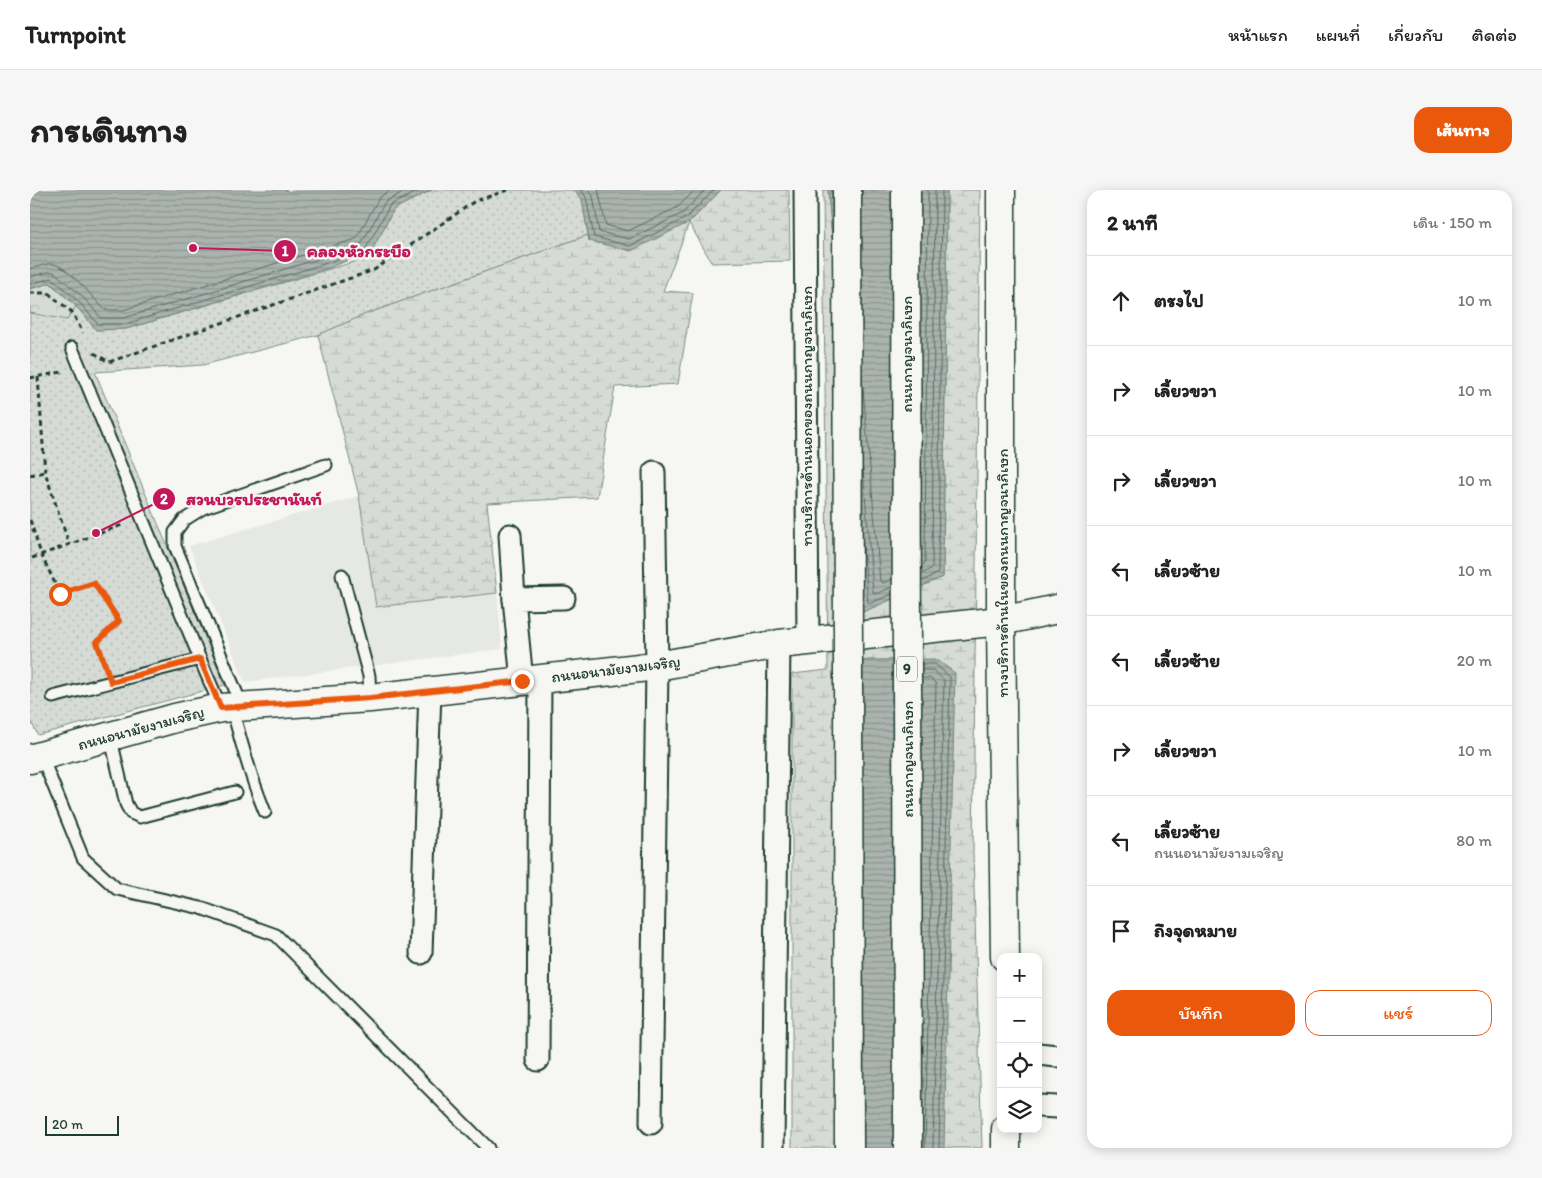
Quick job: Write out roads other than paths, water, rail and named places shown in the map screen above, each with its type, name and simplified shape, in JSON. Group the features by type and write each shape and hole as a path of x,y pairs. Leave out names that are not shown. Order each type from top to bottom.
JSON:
{"main road":[{"path":"847,190 849,1148"},
{"name":"ถนนกาญจนาภิเษก","path":"906,190 908,1148"},
{"name":"ทางบริการด้านในของถนนกาญจนาภิเษก","path":"1001,198 1001,621 1005,953"},
{"name":"ถนนอนามัยงามเจริญ","path":"36,757 175,718 232,707 370,698 657,666 780,644 1001,621 1057,609"},
{"path":"1006,1133 1006,1148"}],"street":[{"name":"ทางบริการด้านนอกของถนนกาญจนาภิเษก","path":"805,190 808,642"},
{"path":"651,1123 657,666 654,472"},
{"path":"510,535 514,599 531,680 538,1060"},
{"path":"514,599 564,598"},
{"path":"774,1148 780,644"},
{"path":"421,953 430,691"},
{"path":"1042,1054 1057,1056"},
{"path":"1042,1106 1057,1107"}],"lane":[{"path":"72,348 200,659 232,707"},
{"path":"265,812 243,752 232,707 175,546 175,532 184,520 203,508 326,465"},
{"path":"342,575 369,676 370,698"},
{"path":"53,697 200,659"},
{"path":"110,735 126,804 131,813 140,817 235,792"},
{"path":"36,757 83,858 117,889 201,908 276,935 488,1148"}],"water":[{"path":"30,190 432,190 394,209 368,258 354,258 329,268 126,329 96,330 76,306 50,283 30,289"},
{"path":"574,190 721,190 690,222 631,251 589,241 582,199"},
{"path":"828,190 947,190 943,577 863,612"},
{"path":"936,659 955,673 944,1148 839,1148 838,663 871,660"}],"place":[{"name":"คลองหัวกระบือ","path":"193,248"},
{"name":"สวนบวรประชานันท์","path":"96,533"}]}
